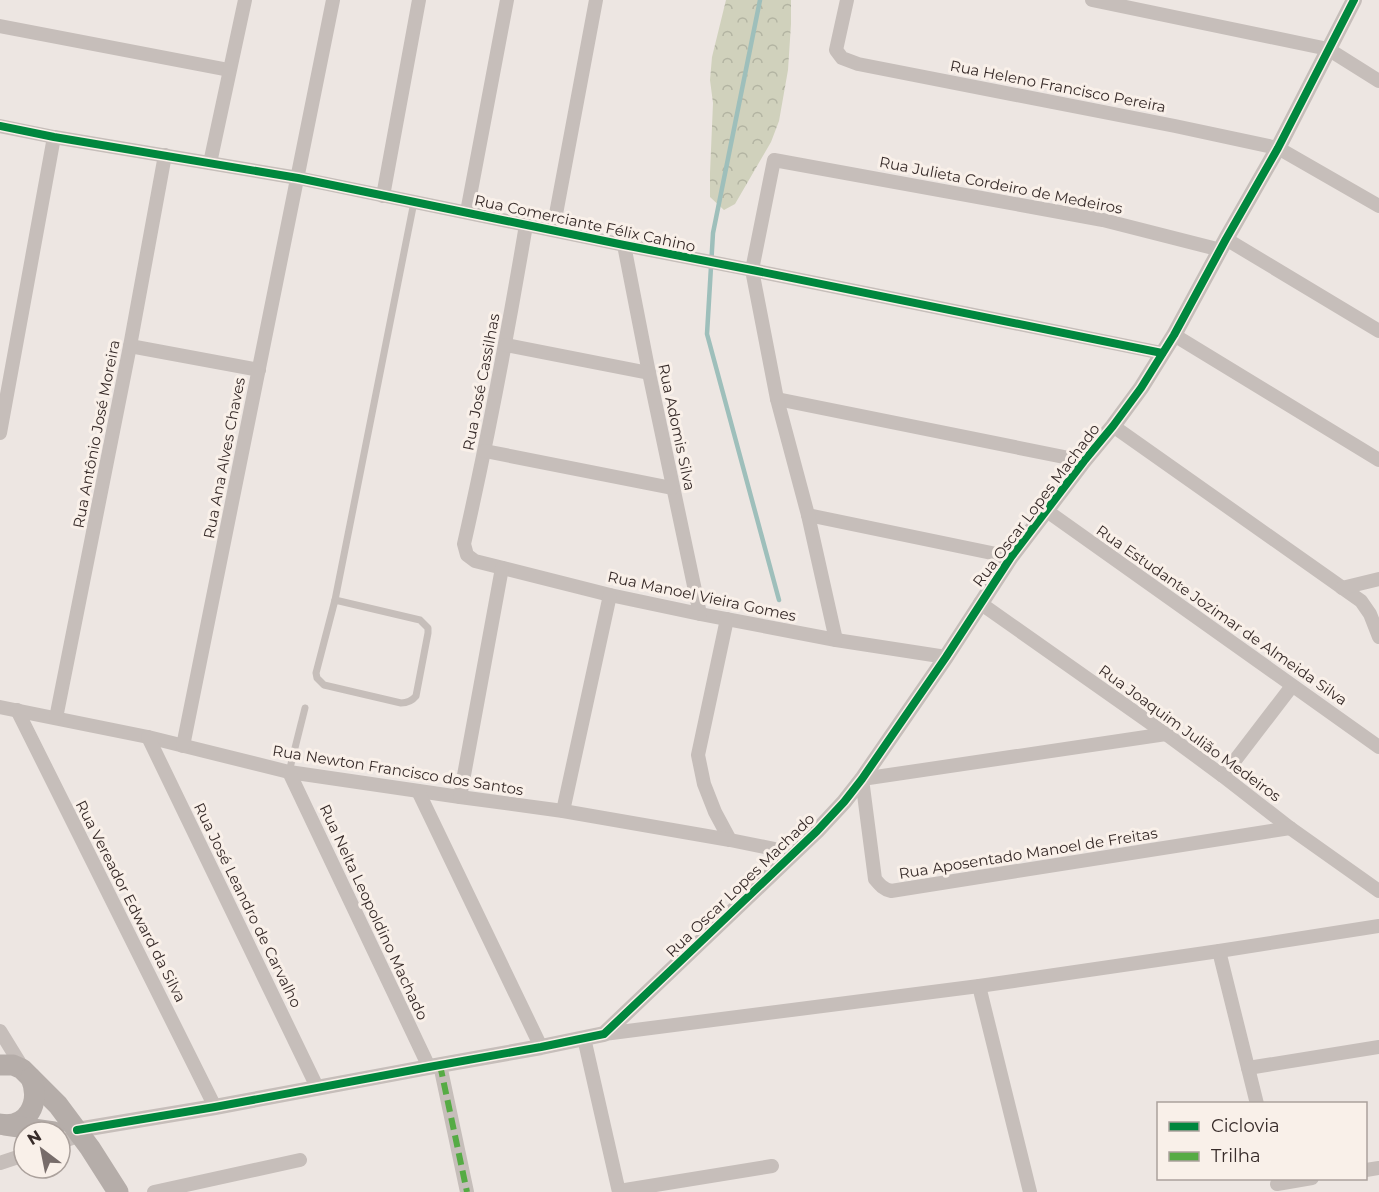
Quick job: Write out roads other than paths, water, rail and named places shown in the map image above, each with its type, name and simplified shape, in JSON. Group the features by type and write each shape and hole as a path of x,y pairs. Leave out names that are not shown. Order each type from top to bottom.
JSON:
{"main road":[{"path":"0,1065 13,1065 28,1074 58,1105 61,1120"},
{"path":"2,1124 14,1124 29,1113 34,1105 35,1087 28,1074"},
{"path":"72,1139 90,1148 117,1192"}],"street":[{"path":"210,163 244,0"},
{"name":"Rua Ana Alves Chaves","path":"183,746 333,0"},
{"path":"383,196 419,0"},
{"path":"467,212 507,0"},
{"path":"554,230 596,0"},
{"name":"Rua Heleno Francisco Pereira","path":"847,0 836,50 842,58 858,64 1278,148 1379,206"},
{"path":"1092,0 1328,49 1379,81"},
{"name":"Rua Oscar Lopes Machado","path":"604,1034 794,853 844,802 862,779 1011,557 1141,388 1174,335 1278,148 1354,0"},
{"path":"0,26 229,70"},
{"name":"Rua Comerciante Félix Cahino","path":"0,126 298,178 1162,353"},
{"path":"0,433 54,136"},
{"name":"Rua Antônio José Moreira","path":"56,718 130,346 165,155"},
{"name":"Rua Julieta Cordeiro de Medeiros","path":"752,270 774,160 1103,220 1223,245 1379,331"},
{"name":"Rua José Cassilhas","path":"464,544 506,345 526,225"},
{"name":"Rua Adomis Silva","path":"624,245 672,488 700,614"},
{"path":"752,270 777,399 808,515 836,640"},
{"path":"1174,335 1376,458"},
{"path":"506,345 649,373"},
{"path":"130,346 259,370"},
{"path":"777,399 1084,461"},
{"path":"1113,426 1361,601 1370,614 1379,636"},
{"path":"485,451 672,488"},
{"name":"Rua Estudante Jozimar de Almeida Silva","path":"1047,511 1379,747"},
{"path":"808,515 1011,557"},
{"name":"Rua Manoel Vieira Gomes","path":"464,544 465,551 475,561 610,595 836,640 946,657"},
{"path":"460,797 502,568"},
{"path":"1342,588 1379,579"},
{"path":"563,810 610,595"},
{"name":"Rua Joaquim Julião Medeiros","path":"980,603 1166,734 1290,828 1379,891"},
{"path":"727,619 699,755 704,784 715,812 730,840"},
{"path":"1223,776 1292,686"},
{"name":"Rua Newton Francisco dos Santos","path":"0,707 148,737 289,772 563,810 794,853"},
{"name":"Rua Vereador Edward da Silva","path":"17,710 215,1107"},
{"path":"862,779 1166,734"},
{"name":"Rua José Leandro de Carvalho","path":"148,737 317,1087"},
{"name":"Rua Nelta Leopoldino Machado","path":"289,772 434,1066 467,1192"},
{"name":"Rua Aposentado Manoel de Freitas","path":"862,779 875,879 879,885 891,891 1290,828"},
{"path":"418,791 541,1047"},
{"path":"72,1134 604,1034 979,986 1379,926"},
{"path":"1219,951 1256,1102"},
{"path":"979,986 1030,1192"},
{"path":"0,1032 0,1053"},
{"path":"0,1032 28,1074"},
{"path":"584,1038 619,1191 772,1166"},
{"path":"1248,1068 1379,1047"},
{"path":"154,1192 300,1160"},
{"path":"1277,1185 1306,1180"}],"lane":[{"path":"335,600 420,620 425,624 428,633 416,696 412,701 401,703 324,685 317,678 316,673 335,600 414,202"},
{"path":"289,772 305,708"}],"waterway":[{"path":"760,0 713,233 707,334 779,600"}]}
